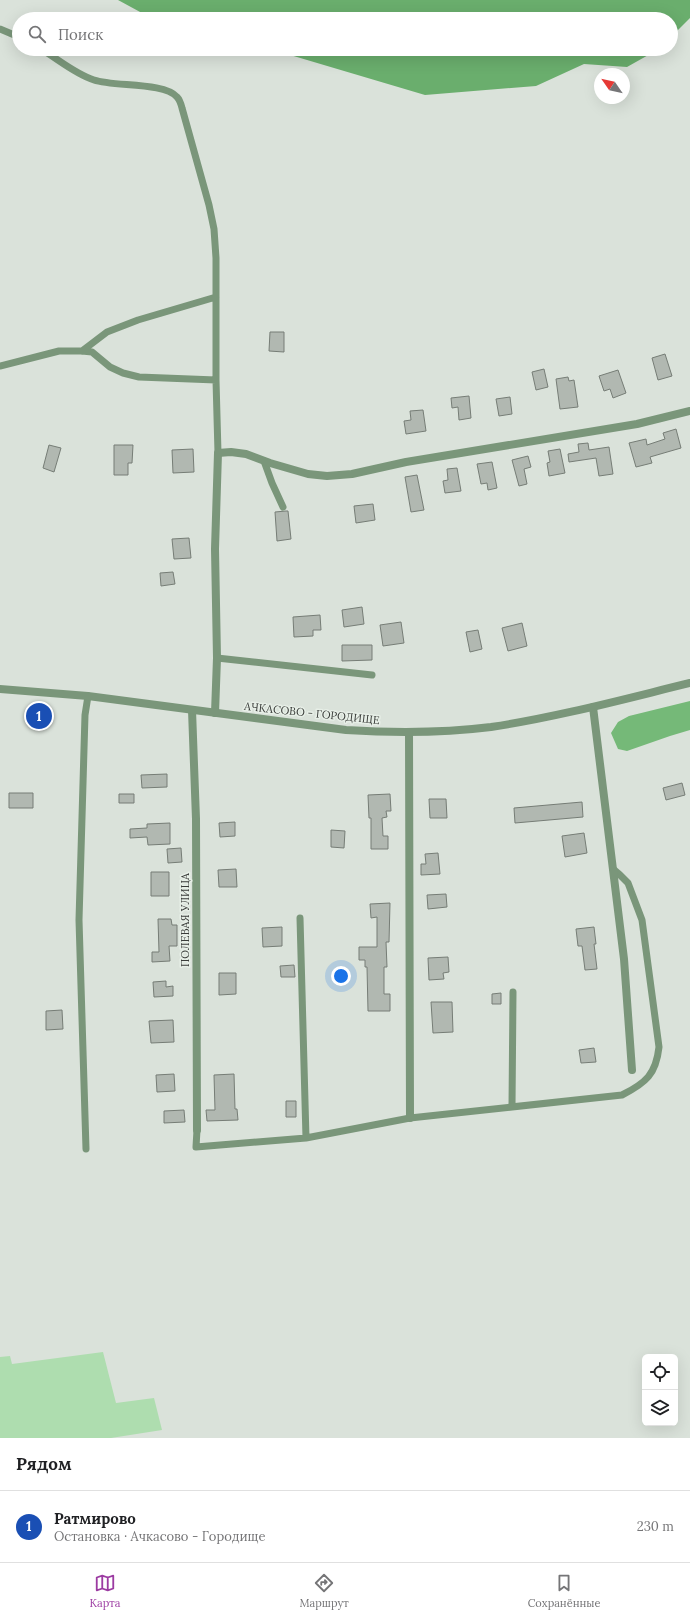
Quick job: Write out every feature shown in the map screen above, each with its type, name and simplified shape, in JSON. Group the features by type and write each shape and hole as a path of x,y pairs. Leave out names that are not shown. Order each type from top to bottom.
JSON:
{"street":[{"path":"215,713 217,658 215,549 218,453 231,452 246,454 308,474 327,476 352,474 406,462 637,424 690,411"},
{"name":"АЧКАСОВО - ГОРОДИЩЕ","path":"0,689 88,696 346,730 409,732 491,727 592,707 690,683"},
{"path":"592,707 624,959 632,1070"},
{"name":"ПОЛЕВАЯ УЛИЦА","path":"192,710 196,827 197,1130"},
{"path":"409,732 410,1118"}],"lane":[{"path":"0,29 12,34"},
{"path":"53,56 77,72 93,80 107,84 144,85 165,90 177,96 182,108 214,229 218,453"},
{"path":"82,350 107,332 138,320 216,297"},
{"path":"0,366 59,351 82,350 92,352 110,367 123,374 139,377 216,380"},
{"path":"264,461 283,507"},
{"path":"217,658 372,675"},
{"path":"86,1149 79,920 85,715 88,696"},
{"path":"197,1130 196,1147 306,1138 410,1118 622,1095 639,1086 651,1073 657,1062 659,1047 642,920 628,883 613,869"},
{"path":"300,918 306,1138"},
{"path":"512,1107 513,992"}],"shaded area":[{"path":"118,0 690,0 690,18 678,30 678,12 140,12"},
{"path":"294,56 647,56 627,67 584,64 536,86 425,95"},
{"path":"690,701 690,730 627,751 618,749 611,733 618,722 629,716"},
{"path":"103,1352 116,1403 154,1398 162,1430 111,1438 0,1438 0,1357 10,1356 12,1364"}],"building":[{"path":"270,332 284,332 284,352 269,351"},
{"path":"665,354 672,376 658,380 652,358"},
{"path":"544,369 548,387 536,390 532,372"},
{"path":"618,370 626,393 613,398 610,389 604,391 599,376"},
{"path":"568,377 569,381 574,380 578,407 560,409 556,379"},
{"path":"469,396 471,418 459,420 458,407 452,408 451,398"},
{"path":"510,397 512,414 499,416 496,399"},
{"path":"423,410 426,431 406,434 404,421 411,420 410,411"},
{"path":"676,429 681,448 650,457 652,463 636,467 629,443 646,439 647,445 665,439 663,433"},
{"path":"588,443 589,450 609,447 613,474 599,476 596,458 569,462 568,454 579,452 578,444"},
{"path":"49,445 61,448 54,472 43,468"},
{"path":"114,445 133,445 132,463 128,463 128,475 114,475"},
{"path":"193,449 194,472 173,473 172,450"},
{"path":"560,449 565,473 549,476 547,463 550,462 548,451"},
{"path":"528,456 531,467 524,469 527,484 519,486 512,460"},
{"path":"492,462 497,488 488,490 487,483 481,484 477,464"},
{"path":"457,468 461,491 445,493 443,481 448,480 447,469"},
{"path":"417,475 424,510 411,512 405,477"},
{"path":"373,504 375,520 356,523 354,506"},
{"path":"288,511 291,539 277,541 275,512"},
{"path":"189,538 191,558 174,559 172,539"},
{"path":"173,572 175,584 161,586 160,573"},
{"path":"362,607 364,624 344,627 342,610"},
{"path":"320,615 321,630 313,630 313,636 294,637 293,617"},
{"path":"401,622 404,643 383,646 380,625"},
{"path":"522,623 527,646 508,651 502,628"},
{"path":"478,630 482,649 470,652 466,632"},
{"path":"342,645 372,645 372,660 342,661"},
{"path":"167,774 167,787 142,788 141,775"},
{"path":"682,783 685,795 666,800 663,788"},
{"path":"9,793 33,793 33,808 9,808"},
{"path":"119,794 134,794 134,803 119,803"},
{"path":"390,794 391,811 386,811 387,817 382,818 383,836 388,836 388,849 371,849 371,818 369,818 368,795"},
{"path":"429,799 446,799 447,818 430,818"},
{"path":"582,802 583,817 515,823 514,808"},
{"path":"235,822 235,836 220,837 219,823"},
{"path":"170,823 170,844 148,845 147,837 130,838 130,829 147,828 147,824"},
{"path":"331,830 345,831 344,848 331,847"},
{"path":"584,833 587,853 565,857 562,836"},
{"path":"181,848 182,862 168,863 167,849"},
{"path":"438,853 440,874 421,875 421,864 426,864 425,854"},
{"path":"236,869 237,887 219,887 218,870"},
{"path":"151,872 169,872 169,896 151,896"},
{"path":"446,894 447,907 428,909 427,895"},
{"path":"390,903 389,942 386,942 387,967 384,967 384,994 390,994 390,1011 368,1011 367,967 365,967 365,960 359,960 359,947 377,947 377,917 371,918 370,904"},
{"path":"158,919 171,919 172,925 177,925 177,946 169,946 170,961 152,962 152,952 159,952"},
{"path":"282,927 282,946 263,947 262,928"},
{"path":"594,927 596,944 594,944 597,969 585,970 582,946 578,946 576,929"},
{"path":"448,957 449,972 443,973 444,979 429,980 428,958"},
{"path":"294,965 295,977 281,977 280,966"},
{"path":"219,973 236,973 236,994 219,995"},
{"path":"166,981 166,987 173,986 173,996 154,997 153,982"},
{"path":"501,993 501,1004 492,1004 492,994"},
{"path":"431,1002 452,1002 453,1032 433,1033"},
{"path":"62,1010 63,1029 46,1030 46,1011"},
{"path":"173,1020 174,1042 151,1043 149,1021"},
{"path":"594,1048 596,1062 581,1063 579,1050"},
{"path":"174,1074 175,1091 157,1092 156,1075"},
{"path":"234,1074 235,1109 237,1109 238,1120 207,1121 206,1110 215,1110 214,1075"},
{"path":"286,1101 296,1101 296,1117 286,1117"},
{"path":"184,1110 185,1122 164,1123 164,1111"}],"place":[{"name":"Ратмирово","path":"39,716"}]}
